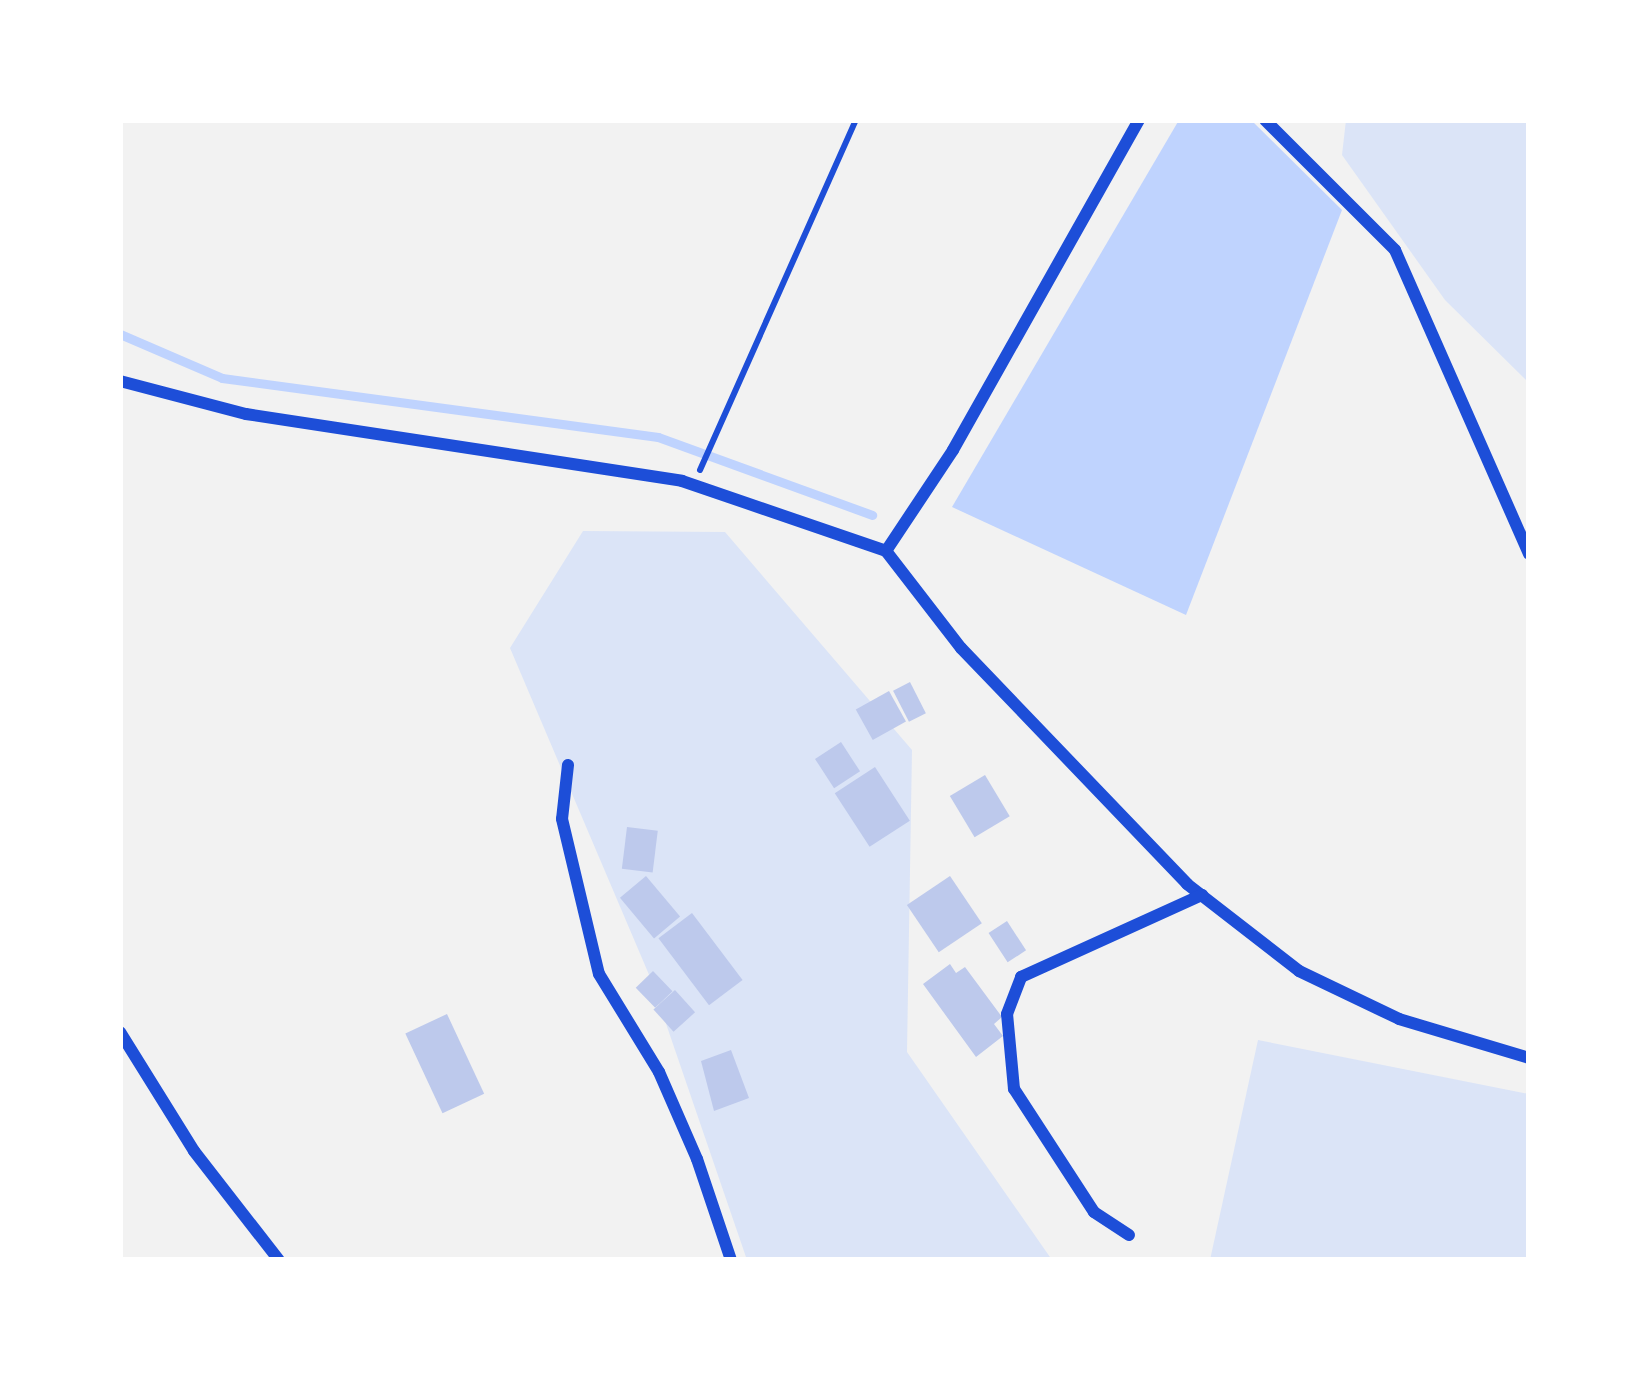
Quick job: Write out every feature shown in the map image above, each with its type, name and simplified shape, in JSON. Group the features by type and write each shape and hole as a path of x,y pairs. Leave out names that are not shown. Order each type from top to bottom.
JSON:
{"street":[{"path":"886,551 953,450 1139,120"},
{"path":"1265,120 1395,250 1529,554"},
{"path":"120,381 246,414 682,481 886,551 961,648 1202,895 1299,971 1399,1019 1529,1058"},
{"path":"568,765 562,819 599,974 659,1072 697,1159 731,1260"},
{"path":"1129,1235 1094,1212 1014,1089 1007,1014 1021,977 1049,959 1202,895"},
{"path":"120,1032 194,1151 279,1260"}],"path":[{"path":"701,467 856,120"}],"shaded area":[{"path":"1346,120 1529,120 1529,383 1445,300 1342,155"},
{"path":"583,531 725,532 912,750 907,1052 1052,1260 747,1260 650,977 510,648"},
{"path":"1258,1040 1529,1094 1529,1260 1210,1260"}],"water":[{"path":"1179,120 1251,120 1342,210 1186,615 952,507"}],"building":[{"path":"910,682 926,713 909,722 893,691"},
{"path":"889,691 906,722 873,740 856,709"},
{"path":"841,742 860,771 834,788 815,759"},
{"path":"875,767 910,821 870,847 835,793"},
{"path":"985,775 1010,816 975,837 950,796"},
{"path":"627,827 658,831 653,872 622,869"},
{"path":"646,876 680,917 654,938 620,898"},
{"path":"950,876 982,923 939,952 907,905"},
{"path":"692,913 743,980 709,1005 658,938"},
{"path":"1007,921 1026,950 1008,962 989,933"},
{"path":"950,964 956,973 965,967 1002,1017 994,1024 1003,1036 976,1057 923,984"},
{"path":"653,971 672,991 655,1008 636,988"},
{"path":"675,990 695,1012 674,1032 653,1009"},
{"path":"447,1014 484,1094 443,1113 405,1033"},
{"path":"731,1050 749,1098 714,1111 701,1061"}],"waterway":[{"path":"120,334 222,378 658,437 872,515"}]}
